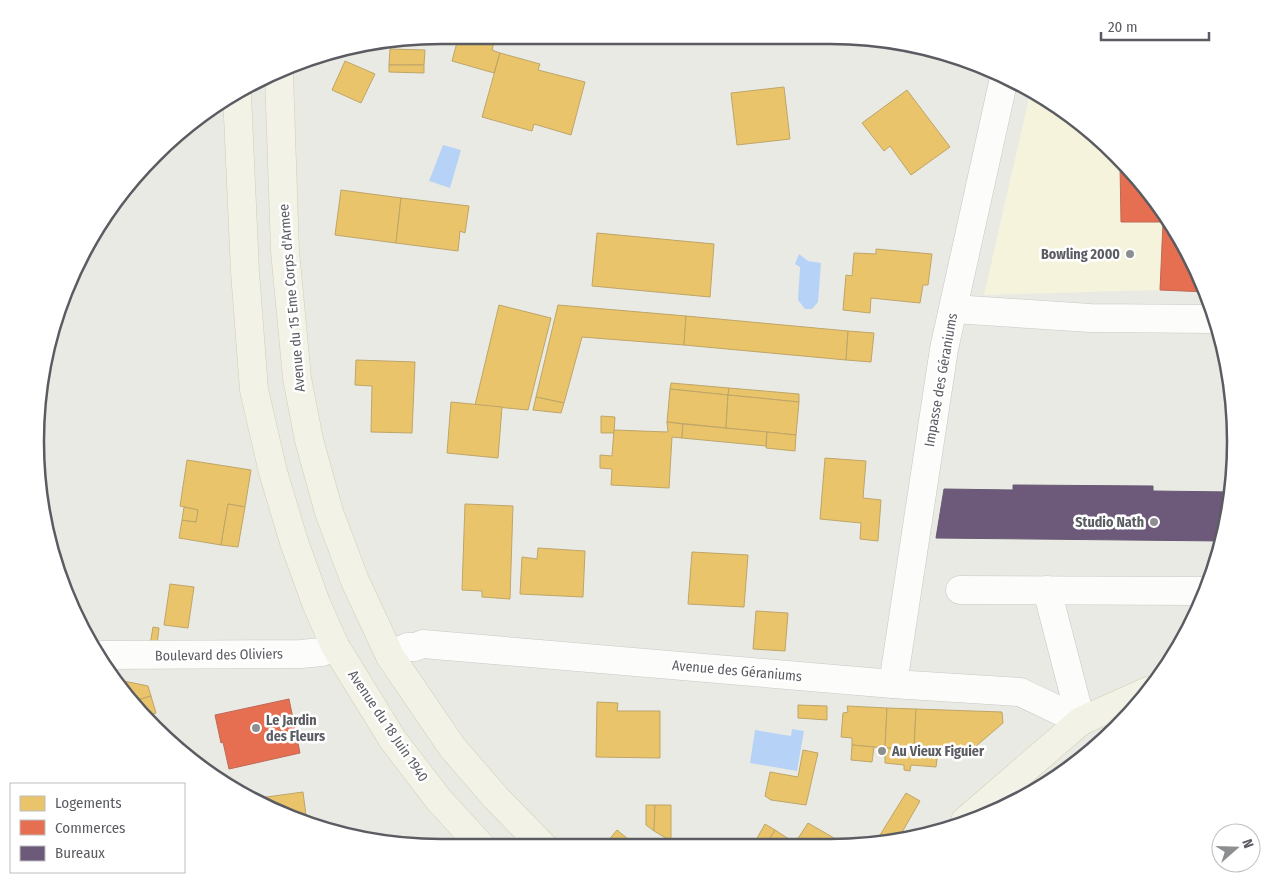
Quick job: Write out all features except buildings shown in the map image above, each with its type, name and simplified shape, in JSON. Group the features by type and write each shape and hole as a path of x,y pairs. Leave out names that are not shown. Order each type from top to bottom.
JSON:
{"main road":[{"name":"Avenue du 15 Eme Corps d'Armee","path":"279,79 285,251 297,378 309,440 329,512 352,572 390,656"},
{"path":"237,101 245,272 254,390 273,472 294,542 316,603 335,646"},
{"name":"Avenue du 18 Juin 1940","path":"335,646 393,740 439,800 475,839"},
{"path":"390,656 452,748 496,798 536,839"},
{"path":"977,811 1081,721 1135,697"}],"street":[{"name":"Impasse des Géraniums","path":"894,684 944,349 1003,84"},
{"path":"953,309 1090,318 1208,319"},
{"path":"960,590 1198,591"},
{"path":"1047,590 1081,721"},
{"name":"Avenue des Géraniums","path":"390,656 407,647 423,644 894,684 1020,692 1081,721"},
{"name":"Boulevard des Oliviers","path":"107,656 301,654 322,652 335,646"}],"shaded area":[{"path":"1029,98 1072,126 1092,142 1129,179 1145,199 1174,243 1198,292 1160,290 984,295"}],"water":[{"path":"443,145 461,150 450,188 429,181"},
{"path":"799,254 808,261 821,263 818,302 812,309 805,309 798,300 800,267 795,264"},
{"path":"792,729 804,731 797,771 750,763 755,730 791,736"}],"place":[{"name":"Bowling 2000","path":"1130,254"},
{"name":"Studio Nath","path":"1154,522"},
{"name":"Le Jardin des Fleurs","path":"256,728"},
{"name":"Au Vieux Figuier","path":"882,751"}]}
